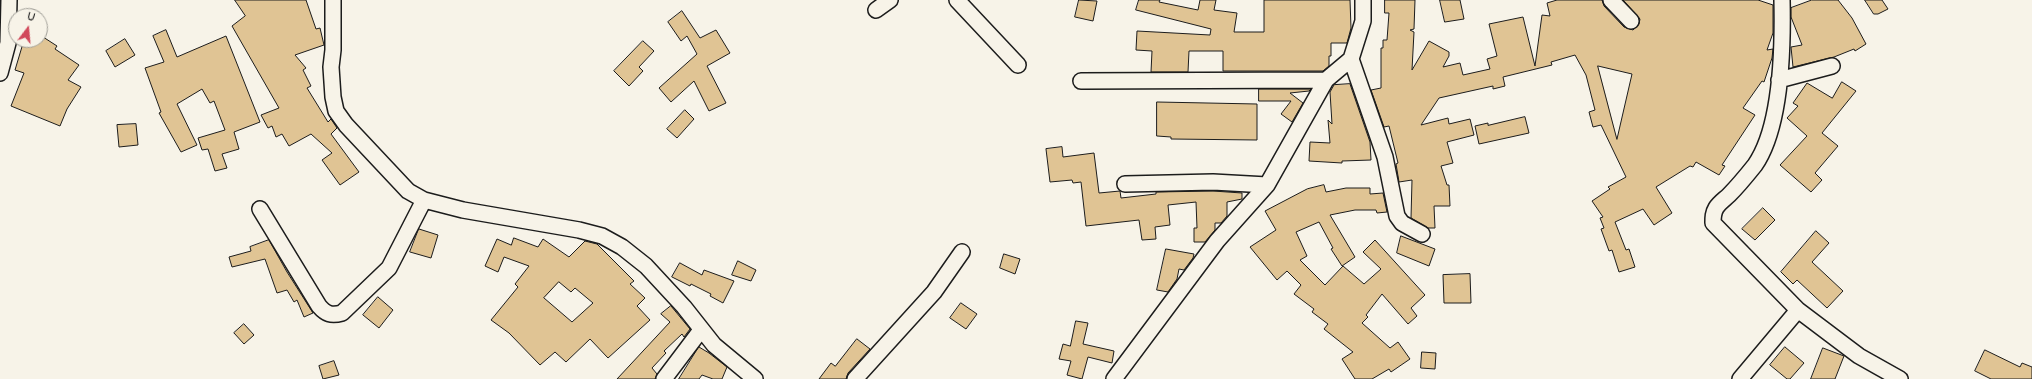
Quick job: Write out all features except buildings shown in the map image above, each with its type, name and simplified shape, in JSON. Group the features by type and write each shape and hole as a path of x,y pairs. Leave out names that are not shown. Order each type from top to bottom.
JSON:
{"street":[{"path":"0,73 8,43 9,0"},
{"path":"333,0 334,50 331,67 333,97 336,111 346,125 408,191 424,200 463,210 579,230 602,236 622,247 646,266 684,307 714,346 755,379"},
{"path":"876,10 890,0"},
{"path":"956,0 1018,65"},
{"path":"1114,379 1217,242 1267,185 1326,80 1351,59 1363,21 1363,0"},
{"path":"1611,0 1631,21"},
{"path":"1782,0 1781,64 1772,123 1762,152 1755,164 1729,195 1716,207 1713,215 1713,223 1798,310 1859,356 1900,379"},
{"path":"1351,59 1385,157 1397,216 1402,223 1422,234"},
{"path":"1779,80 1832,66"},
{"path":"1081,81 1326,80"},
{"path":"1125,184 1213,182 1267,185"},
{"path":"260,209 319,306 325,312 334,315 342,313 389,268 424,200"},
{"path":"855,379 934,292 962,252"},
{"path":"1740,379 1798,310"},
{"path":"664,379 701,330"}]}
